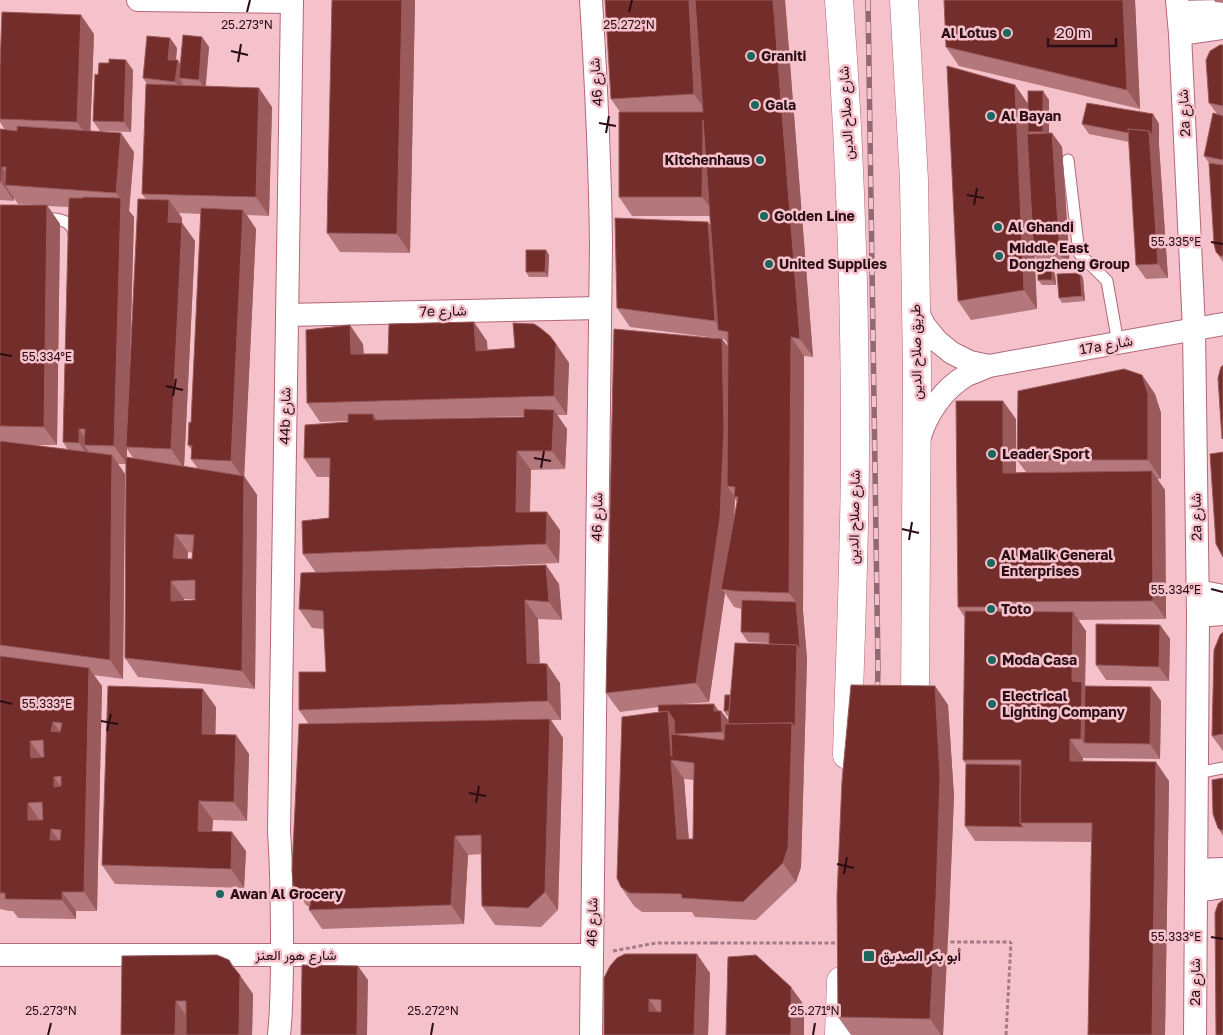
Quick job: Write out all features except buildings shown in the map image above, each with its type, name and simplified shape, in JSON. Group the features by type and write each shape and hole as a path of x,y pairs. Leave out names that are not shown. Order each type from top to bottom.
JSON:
{"main road":[{"name":"شارع صلاح الدين","path":"839,0 850,179 854,312 853,578 846,779"},
{"name":"طريق صلاح الدين","path":"904,0 914,180 917,369 915,705"},
{"path":"839,1035 842,949"}],"street":[{"path":"138,0 292,1"},
{"name":"شارع 46","path":"591,0 598,108 601,244 591,1035"},
{"name":"44b شارع","path":"275,955 275,859 279,832 292,1"},
{"path":"1178,6 1223,11"},
{"name":"2a شارع","path":"1178,6 1194,329 1198,616 1194,1035"},
{"path":"1180,34 1223,28"},
{"name":"7e شارع","path":"287,315 599,308"},
{"name":"17a شارع","path":"916,308 924,325 936,341 952,353 970,362 989,366"},
{"name":"17a شارع","path":"917,451 923,428 934,407 949,389 968,375 989,366 1223,324"},
{"path":"1197,590 1223,596"},
{"path":"1198,616 1223,614"},
{"path":"1196,881 1223,869"},
{"path":"1196,881 1223,888"},
{"name":"شارع هور العنز","path":"0,955 592,955"},
{"path":"274,1035 270,1002 275,955"},
{"path":"275,955 282,1002 280,1035"}],"lane":[{"path":"1068,160 1079,253 1107,281 1118,343"},
{"path":"29,218 65,221 70,224 74,230 74,246"},
{"path":"1197,773 1223,768"}],"path":[{"path":"592,955 656,942 842,949"},
{"path":"941,942 1011,942 1006,1035"}],"railway":[{"path":"868,0 877,700"}],"place":[{"name":"Al Lotus","path":"1007,33"},
{"name":"Graniti","path":"751,56"},
{"name":"Gala","path":"755,105"},
{"name":"Al Bayan","path":"991,116"},
{"name":"Kitchenhaus","path":"760,160"},
{"name":"Golden Line","path":"764,216"},
{"name":"Al Ghandi","path":"998,227"},
{"name":"Middle East Dongzheng Group","path":"999,256"},
{"name":"United Supplies","path":"769,264"},
{"name":"Leader Sport","path":"992,454"},
{"name":"Al Malik General Enterprises","path":"991,563"},
{"name":"Toto","path":"991,609"},
{"name":"Moda Casa","path":"992,660"},
{"name":"Electrical Lighting Company","path":"992,704"},
{"name":"Awan Al Grocery","path":"220,894"},
{"name":"أبو بكر الصديق","path":"869,956"}]}
